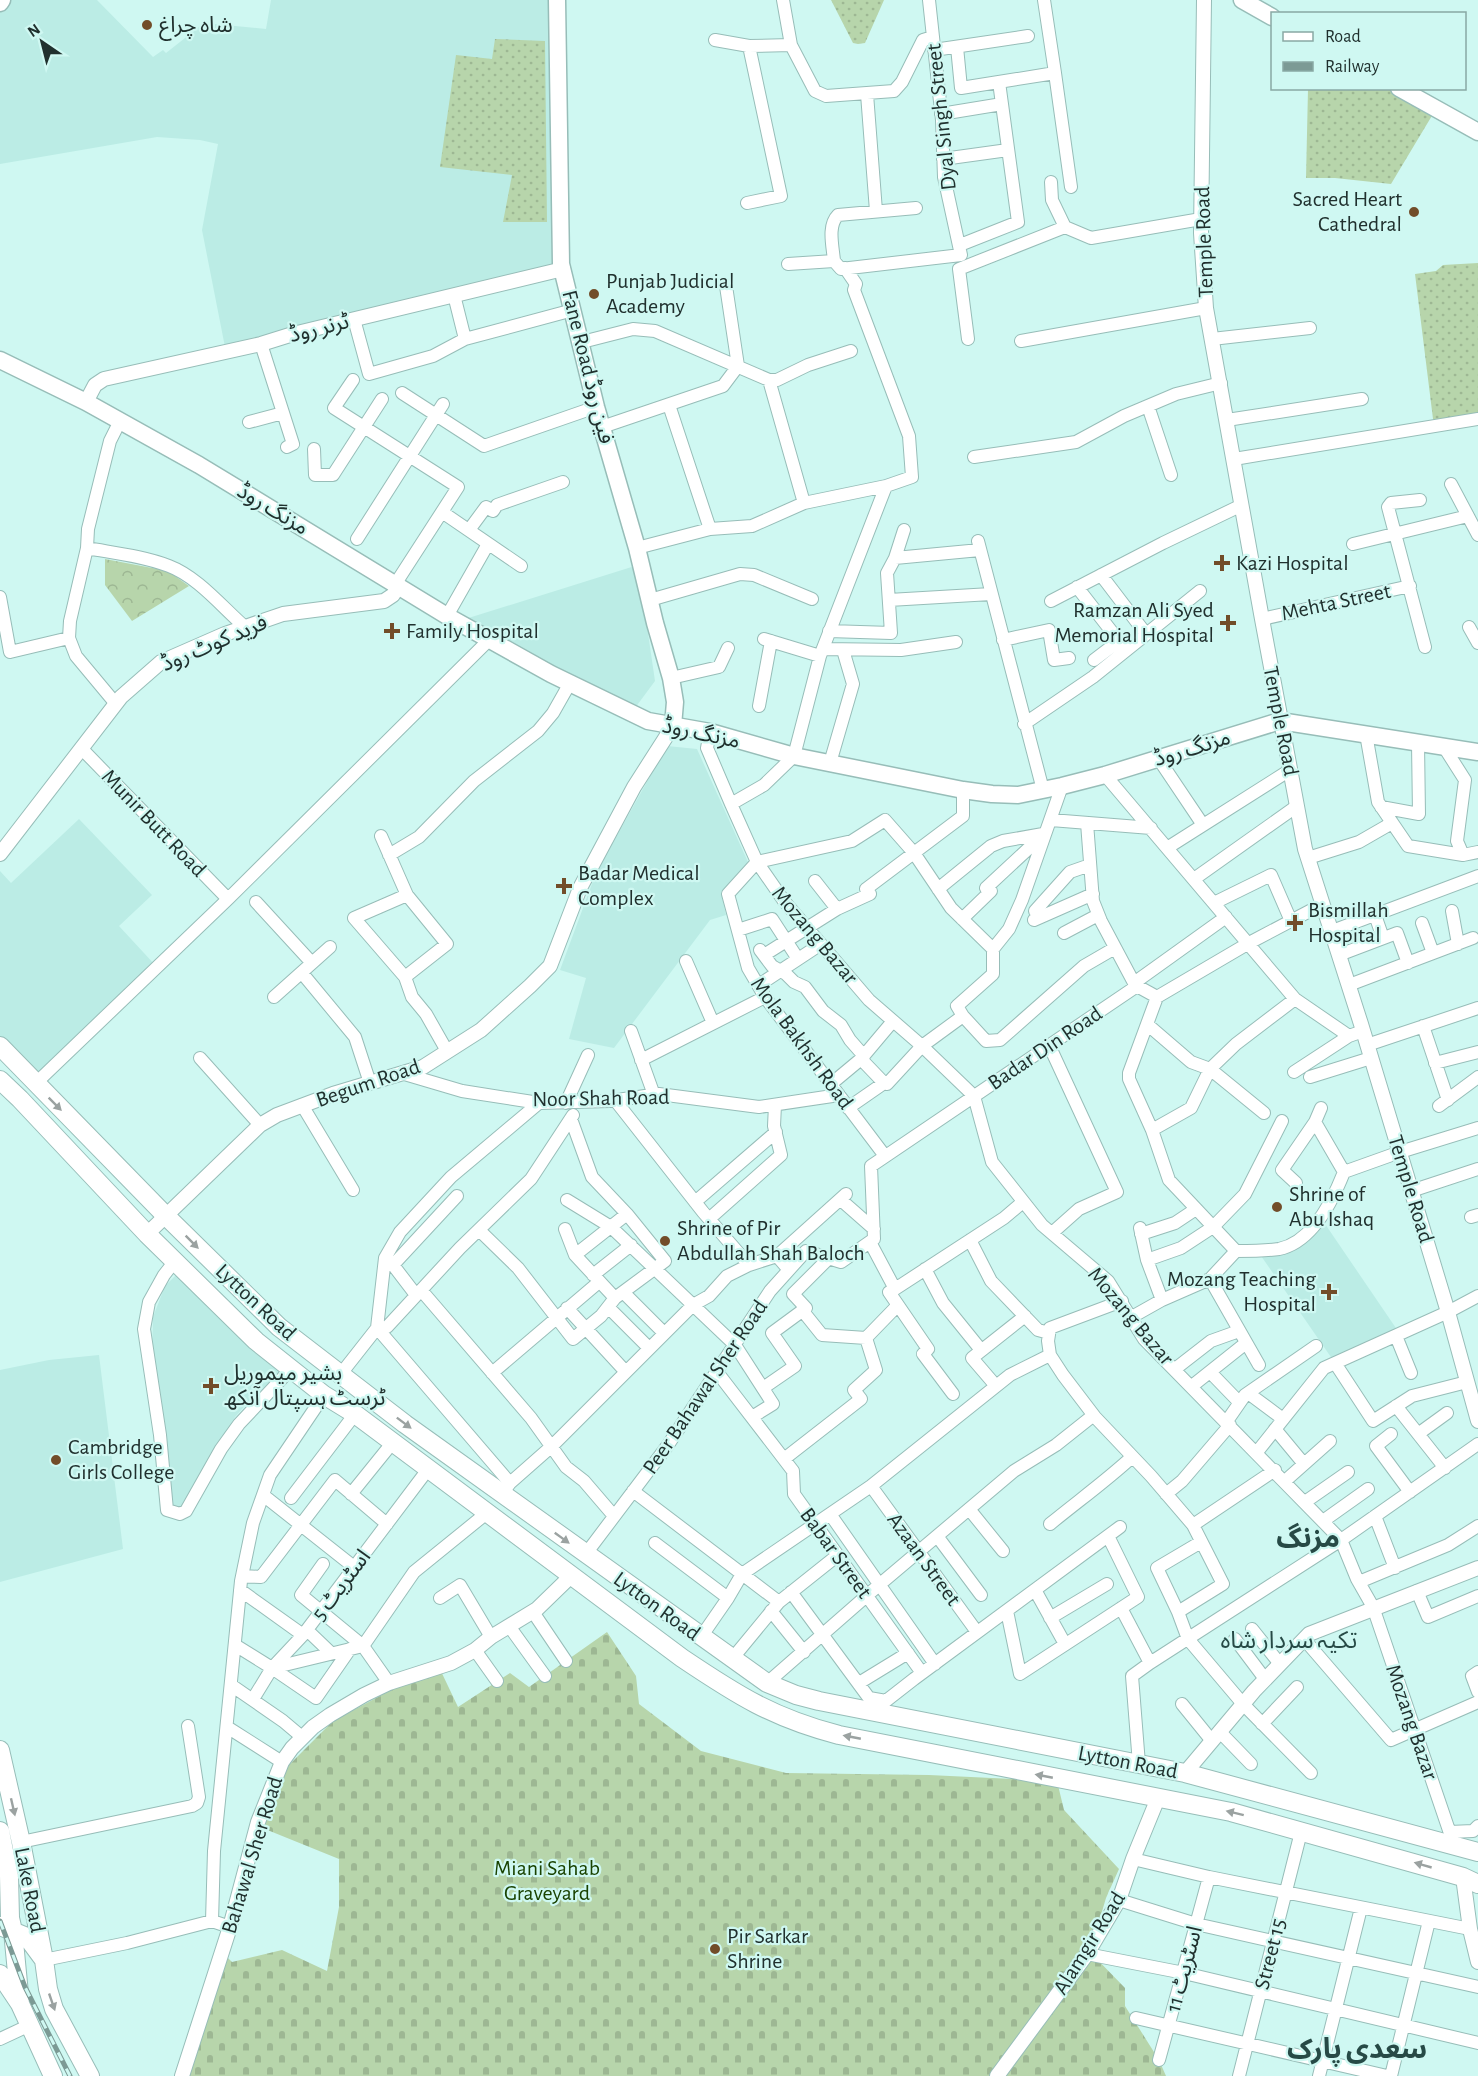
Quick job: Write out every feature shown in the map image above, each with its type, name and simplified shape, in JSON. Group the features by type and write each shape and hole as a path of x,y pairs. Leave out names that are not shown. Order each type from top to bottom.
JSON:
{"main road":[{"name":"Fane Road فین روڈ","path":"557,0 563,269 596,407 637,548 671,678 675,702 673,726"},
{"path":"1242,0 1271,16"},
{"path":"1403,90 1478,132"},
{"name":"مزنگ روڈ","path":"0,360 86,402 199,465 398,584 447,616 638,718 710,732 794,756 992,794 1018,795 1106,775 1280,721 1478,752"},
{"name":"Lytton Road","path":"0,1046 165,1215 279,1327 340,1375 506,1489 585,1555 767,1683 796,1695 879,1706 1185,1773 1452,1838 1478,1852"},
{"name":"Lytton Road","path":"1,1082 20,1099 175,1262 256,1341 290,1370 355,1414 682,1658 734,1693 783,1718 828,1732 1231,1812 1470,1880"},
{"path":"734,1693 751,1672"},
{"name":"Lake Road","path":"0,1750 21,1842 48,1989 54,2009 90,2076"},
{"path":"0,1831 9,1876 10,1918 7,1928 20,2004"},
{"path":"7,1928 27,1937 44,1960"},
{"path":"0,1974 20,2004 53,2076"}],"street":[{"path":"783,0 791,45 815,92 826,96 894,91 902,82 923,40 933,44 957,47 1028,36"},
{"name":"Dyal Singh Street","path":"929,0 941,114 944,177 960,245"},
{"path":"1044,0 1071,187"},
{"name":"Temple Road","path":"1204,0 1201,219 1206,308 1280,721 1308,858 1363,1030 1472,1390 1478,1421"},
{"path":"715,40 749,46 791,45"},
{"path":"747,202 781,196 749,46"},
{"path":"957,47 962,88 1055,73"},
{"path":"788,264 840,266 962,255 960,245 1018,222 999,82"},
{"path":"867,94 876,211"},
{"path":"941,114 1002,104"},
{"path":"943,159 1008,150"},
{"path":"1051,182 1052,200 1065,227 1091,238 1201,219"},
{"path":"637,548 710,529 752,526 804,503 886,486 912,477 909,436 854,290 856,284 840,266 833,220 838,215 916,208"},
{"path":"968,339 959,269 1065,227"},
{"name":"ٹرنر روڈ","path":"86,402 95,385 104,379 261,344 354,319 563,269"},
{"path":"602,427 723,386 738,366 726,286"},
{"path":"454,295 465,339"},
{"path":"1021,341 1206,308"},
{"path":"354,319 369,374 434,356 465,339 573,309"},
{"path":"582,342 633,328 655,331 769,380 777,380 808,365 851,351"},
{"path":"1212,339 1310,328"},
{"path":"261,344 293,444 286,447"},
{"path":"353,380 334,408 458,487 398,584"},
{"path":"769,380 804,503"},
{"path":"974,457 1076,442 1124,416 1176,394 1221,383"},
{"path":"402,393 440,409 484,447 596,407"},
{"path":"314,448 315,475 333,475 382,399"},
{"path":"1227,420 1362,399"},
{"path":"669,405 710,529"},
{"path":"1148,406 1171,475"},
{"path":"357,539 440,409"},
{"path":"249,422 283,413"},
{"path":"1234,459 1478,419"},
{"path":"116,704 76,656 69,638 70,621 87,549 88,529 110,441 120,421"},
{"path":"469,530 486,507 493,511 497,504 563,482"},
{"path":"1450,484 1477,531"},
{"path":"731,804 764,785 794,756 821,653 886,486"},
{"path":"1420,500 1389,505 1425,647"},
{"path":"1051,601 1242,505"},
{"path":"442,512 521,566"},
{"path":"1353,544 1468,516"},
{"path":"830,631 891,633 887,573 895,558 904,530"},
{"path":"447,616 488,544"},
{"path":"895,558 979,545 1042,790"},
{"path":"87,549 150,560 170,566 194,581 244,627"},
{"path":"650,600 740,574 754,575 812,599"},
{"path":"1101,574 1146,634"},
{"name":"فرید کوٹ روڈ","path":"0,854 116,704 161,662 244,627 283,614 384,602 393,595 398,584"},
{"name":"Mehta Street","path":"1262,619 1410,586"},
{"path":"1077,587 1119,641 1094,660"},
{"path":"1024,724 1093,677 1200,591"},
{"path":"889,600 991,594"},
{"path":"0,597 10,652 69,638"},
{"path":"1469,627 1478,643"},
{"path":"1003,640 1049,630 1054,660 1069,658"},
{"path":"35,1084 228,899 490,639"},
{"path":"759,706 767,640 821,653 843,650 901,650 956,642"},
{"path":"671,678 719,667 728,648"},
{"path":"830,763 853,684 843,650"},
{"path":"389,855 418,837 474,781 538,731 554,713 570,683"},
{"name":"Begum Road","path":"147,1234 260,1125 277,1115 423,1066 481,1030 530,986 550,966 580,888 634,787 673,726"},
{"name":"Mozang Bazar","path":"710,732 707,748 731,804 757,862 784,901 869,1000 922,1046 974,1096 992,1162 1042,1225 1108,1281 1144,1339 1275,1470 1341,1540 1373,1608 1452,1838"},
{"path":"1366,734 1378,802 1408,846 1463,855 1478,852"},
{"path":"1381,807 1419,814 1418,743"},
{"path":"1444,747 1465,780 1457,841 1463,855"},
{"name":"Munir Butt Road","path":"81,748 228,899"},
{"path":"1158,758 1203,825"},
{"path":"1167,848 1290,770"},
{"path":"1106,775 1295,999 1349,1036"},
{"path":"1062,786 1022,900 1009,929 993,949 993,974 957,1006 986,1041 1000,1040 1084,966 1115,948"},
{"path":"884,1083 863,1058 842,1025 824,1011 806,987 794,982 772,966 762,952 786,941 837,909 870,894 866,889 963,816 963,790"},
{"path":"1194,879 1297,806"},
{"path":"757,862 852,841 885,820 914,853 951,908 993,949"},
{"path":"1051,820 1151,828"},
{"path":"1308,858 1359,842 1392,823"},
{"path":"1087,824 1093,894 1098,915 1134,983 1226,917"},
{"path":"938,889 991,846 1003,841 1045,834"},
{"path":"962,919 991,891 986,888 1045,834"},
{"path":"381,836 407,895 447,944 405,977"},
{"name":"Mola Bakhsh Road","path":"757,862 728,894 748,968 762,991 885,1156"},
{"path":"1090,865 1070,872 1035,915 1093,894"},
{"path":"1214,903 1271,875 1291,921"},
{"path":"1332,931 1478,876"},
{"path":"815,881 837,909"},
{"path":"407,895 354,918 405,977 412,997 426,1014 447,1052"},
{"path":"256,902 312,963"},
{"path":"1236,1251 1170,1180 1152,1130 1129,1079 1129,1073 1157,997 1249,943 1323,904"},
{"path":"1452,910 1458,944"},
{"path":"1064,933 1098,915"},
{"path":"1375,915 1383,938"},
{"path":"738,930 772,919 798,959"},
{"path":"1422,923 1433,953"},
{"path":"1339,955 1397,933 1408,963"},
{"path":"1349,985 1473,938"},
{"path":"641,1060 713,1023 762,991 780,971 821,944"},
{"path":"273,997 330,947"},
{"path":"686,962 713,1023"},
{"path":"302,973 355,1037 370,1083"},
{"name":"Badar Din Road","path":"870,1242 874,1239 872,1166 1137,986 1157,997"},
{"path":"1152,1130 1191,1108 1210,1069 1236,1044 1295,999"},
{"path":"1310,1077 1423,1026 1478,1008"},
{"path":"848,1108 884,1083 887,1084 922,1046 963,1016"},
{"path":"835,1089 893,1021"},
{"path":"1148,1025 1191,1062 1210,1069 1264,1113"},
{"path":"1423,1026 1435,1063 1443,1103 1478,1077"},
{"path":"1294,1072 1349,1036 1363,1030"},
{"path":"630,1031 654,1095"},
{"path":"1049,1045 1117,1192 1079,1209 1052,1233"},
{"path":"1435,1063 1478,1052"},
{"path":"566,1103 588,1055"},
{"path":"200,1058 260,1125"},
{"name":"Noor Shah Road","path":"401,1073 462,1091 539,1103 615,1100 654,1095 708,1099 759,1107 835,1089"},
{"path":"615,1100 695,1202 749,1265"},
{"path":"377,1328 387,1327 418,1292 531,1179 582,1102"},
{"path":"340,1375 377,1328 386,1258 400,1232 451,1177 539,1103"},
{"path":"709,1219 781,1155 776,1132 775,1105"},
{"path":"302,1106 353,1190"},
{"path":"1296,1183 1282,1170 1316,1122 1321,1108"},
{"path":"479,1230 518,1268 573,1339 615,1299 665,1261 627,1214 592,1177 571,1119"},
{"path":"1147,1260 1181,1248 1213,1227 1245,1194 1282,1121"},
{"path":"1316,1122 1344,1172"},
{"path":"1130,1318 1162,1300 1210,1279 1236,1251 1281,1249 1305,1235 1321,1218 1344,1172 1478,1128"},
{"path":"695,1202 776,1132"},
{"path":"1411,1191 1478,1168"},
{"path":"457,1196 393,1265 531,1418 566,1467 584,1481 614,1516"},
{"path":"377,1328 506,1489 693,1305 709,1296 727,1276 749,1265 777,1256 843,1197 874,1229"},
{"path":"567,1200 611,1227 735,1345 773,1404 752,1417"},
{"path":"953,1395 923,1354 928,1349 889,1292 1004,1218 1023,1202"},
{"path":"1162,1300 1147,1260 1141,1231 1175,1223 1196,1209"},
{"path":"575,1254 627,1214"},
{"path":"565,1229 575,1254 615,1299 649,1348"},
{"path":"970,1240 991,1281 1038,1330 1049,1333"},
{"path":"870,1242 895,1288"},
{"name":"Peer Bahawal Sher Road","path":"585,1555 668,1445 770,1292 806,1251 841,1262 870,1242"},
{"path":"492,1373 567,1308 631,1245"},
{"path":"777,1256 789,1270"},
{"path":"763,1388 795,1366 772,1333 806,1308 793,1294 829,1258"},
{"path":"175,1262 164,1275 150,1302 144,1329 160,1435 168,1509 180,1514 186,1511 221,1449 239,1424 290,1370"},
{"path":"925,1269 943,1303 981,1350"},
{"path":"1210,1279 1259,1365"},
{"path":"1257,1452 1324,1368 1478,1296"},
{"path":"615,1299 664,1333"},
{"path":"1122,1301 1050,1328 1048,1341 1050,1356 1095,1417 1193,1525 1223,1584 1178,1612"},
{"path":"802,1310 822,1335 866,1338 898,1305"},
{"path":"567,1308 625,1371"},
{"path":"996,1386 972,1358 1025,1316"},
{"path":"1175,1369 1211,1341 1239,1330"},
{"path":"1396,1336 1411,1373"},
{"path":"784,1459 861,1399 854,1390 876,1370 866,1338"},
{"path":"1192,1386 1246,1343"},
{"path":"1166,1494 1182,1481 1228,1423 1243,1397 1316,1346"},
{"path":"701,1637 729,1598 742,1574 871,1486 1010,1375 1050,1356"},
{"path":"1335,1363 1373,1421 1412,1396 1472,1390"},
{"name":"Babar Street","path":"717,1372 794,1471 794,1494 922,1673"},
{"path":"1210,1372 1243,1397 1283,1419"},
{"path":"212,1921 214,1851 240,1590 253,1523 270,1475 324,1395"},
{"path":"1396,1406 1444,1468"},
{"path":"1418,1434 1447,1413"},
{"path":"291,1498 355,1414"},
{"path":"767,1683 1014,1471 1056,1445 1090,1418 1095,1417"},
{"path":"1275,1429 1304,1464"},
{"path":"1391,1434 1376,1446 1410,1492"},
{"path":"1285,1481 1330,1441"},
{"path":"351,1494 393,1442"},
{"path":"1139,1764 1132,1676 1341,1540 1478,1444"},
{"path":"1050,1524 1132,1457"},
{"name":"اسٹریٹ 5","path":"253,1699 272,1668 305,1633 429,1468"},
{"path":"1193,1525 1275,1470"},
{"path":"1305,1502 1348,1472"},
{"path":"242,1576 261,1576 335,1480 387,1524"},
{"name":"Azaan Street","path":"871,1486 977,1632"},
{"path":"1323,1521 1368,1489"},
{"path":"633,1491 742,1574 775,1606 804,1652"},
{"path":"263,1495 354,1567"},
{"path":"969,1509 1003,1551"},
{"path":"272,1668 363,1646 414,1572 488,1512"},
{"path":"830,1514 935,1664"},
{"path":"1375,1516 1395,1568"},
{"path":"1359,1582 1448,1545 1478,1526"},
{"path":"791,1592 869,1698 879,1706 1120,1527"},
{"path":"937,1536 981,1595"},
{"path":"1007,1611 1020,1674 1138,1597 1108,1536"},
{"path":"1201,1542 1157,1568 1188,1639 1243,1704 1311,1773"},
{"path":"655,1543 729,1598"},
{"path":"732,1659 775,1606 838,1556"},
{"path":"323,1564 301,1595 363,1646 389,1683"},
{"path":"1185,1773 1265,1679 1309,1634 1478,1569"},
{"name":"Bahawal Sher Road","path":"182,2076 230,1927 258,1822 282,1762 302,1737 330,1715 389,1683 451,1662 475,1650 491,1637 533,1612 572,1575"},
{"path":"1050,1617 1107,1584"},
{"path":"440,1598 460,1585 491,1637"},
{"path":"240,1590 331,1653"},
{"path":"1035,1590 1065,1644"},
{"path":"1418,1591 1428,1617 1478,1596"},
{"path":"1121,1608 1150,1663"},
{"path":"533,1612 566,1661"},
{"path":"510,1626 544,1676"},
{"path":"1252,1629 1280,1664"},
{"path":"1234,1639 1265,1679"},
{"path":"1304,1639 1391,1740 1478,1702"},
{"path":"235,1645 316,1698 350,1649"},
{"path":"475,1650 497,1681"},
{"path":"859,1683 908,1653"},
{"path":"1478,1672 1472,1676 1478,1692"},
{"path":"231,1685 302,1737"},
{"path":"1262,1724 1296,1687"},
{"path":"1182,1704 1216,1736 1251,1764"},
{"path":"21,1842 192,1806 197,1803 199,1797 188,1726"},
{"path":"227,1727 282,1762"},
{"name":"Alamgir Road","path":"998,2076 1087,1953 1119,1900 1158,1798"},
{"name":"Street 15","path":"1239,2076 1301,1832"},
{"path":"1452,1838 1476,1832"},
{"path":"1133,1859 1209,1877 1470,1929"},
{"name":"اسٹریٹ 11","path":"1159,2060 1209,1877"},
{"path":"1470,1880 1470,1929 1478,1962"},
{"path":"1119,1900 1196,1924 1478,1987"},
{"path":"1319,2076 1361,1908"},
{"path":"44,1960 127,1943 212,1921 230,1927"},
{"path":"1136,2019 1389,2076 1429,1922"},
{"path":"1087,1953 1184,1973 1478,2043"},
{"path":"0,2039 30,2025"}],"shaded area":[{"path":"3,0 97,0 153,57 163,50 166,53 204,23 266,29 271,0 549,0 561,264 225,347 202,230 218,144 200,140 157,137 0,164 0,4"},
{"path":"638,565 655,681 635,708 462,620"},
{"path":"667,746 697,749 748,862 721,892 726,915 710,920 614,1048 569,1039 586,978 560,970 596,873"},
{"path":"79,819 152,895 119,926 156,966 35,1084 0,1046 0,871 11,883"},
{"name":"Mozang Teaching Hospital","path":"1321,1218 1400,1334 1335,1363 1257,1250 1281,1248"},
{"name":"بشیر میموریل ٹرسٹ ہسپتال آنکھ","path":"178,1273 283,1370 235,1417 180,1509 172,1505 152,1356 153,1317 165,1286"},
{"name":"Cambridge Girls College","path":"99,1355 123,1549 0,1582 0,1370 49,1360"}],"green space":[{"path":"831,0 884,0 865,43 853,43"},
{"path":"495,39 545,41 547,222 503,222 512,175 440,167 456,55 492,59"},
{"path":"1308,90 1401,90 1436,109 1391,184 1335,178 1306,178"},
{"path":"1478,263 1478,419 1434,427 1415,274 1436,271 1443,265"},
{"path":"105,559 168,571 189,586 132,621 105,585"},
{"name":"Miani Sahab Graveyard","path":"607,1632 636,1676 639,1704 701,1751 786,1773 929,1775 1057,1781 1064,1810 1119,1869 1106,1898 1090,1952 1125,1988 1125,2006 1159,2060 1166,2076 182,2076 222,1952 232,1962 282,1950 327,1971 339,1907 339,1859 260,1827 289,1765 333,1721 438,1665 458,1707 510,1673 529,1687"}],"railway":[{"path":"0,1921 25,1987 70,2076"}],"place":[{"name":"شاہ چراغ","path":"147,25"},
{"name":"Sacred Heart Cathedral","path":"1414,212"},
{"name":"Punjab Judicial Academy","path":"594,294"},
{"name":"Kazi Hospital","path":"1222,563"},
{"name":"Ramzan Ali Syed Memorial Hospital","path":"1228,623"},
{"name":"Family Hospital","path":"392,631"},
{"name":"Badar Medical Complex","path":"564,886"},
{"name":"Bismillah Hospital","path":"1295,923"},
{"name":"Shrine of Abu Ishaq","path":"1277,1207"},
{"name":"Shrine of Pir Abdullah Shah Baloch","path":"665,1241"},
{"name":"Mozang Teaching Hospital","path":"1329,1292"},
{"name":"بشیر میموریل ٹرسٹ ہسپتال آنکھ","path":"211,1386"},
{"name":"Cambridge Girls College","path":"56,1460"},
{"name":"Pir Sarkar Shrine","path":"715,1949"}],"district":[{"name":"مزنگ","path":"1308,1539"},
{"name":"تکیہ سردار شاہ","path":"1289,1641"},
{"name":"سعدی پارک","path":"1357,2050"}]}
